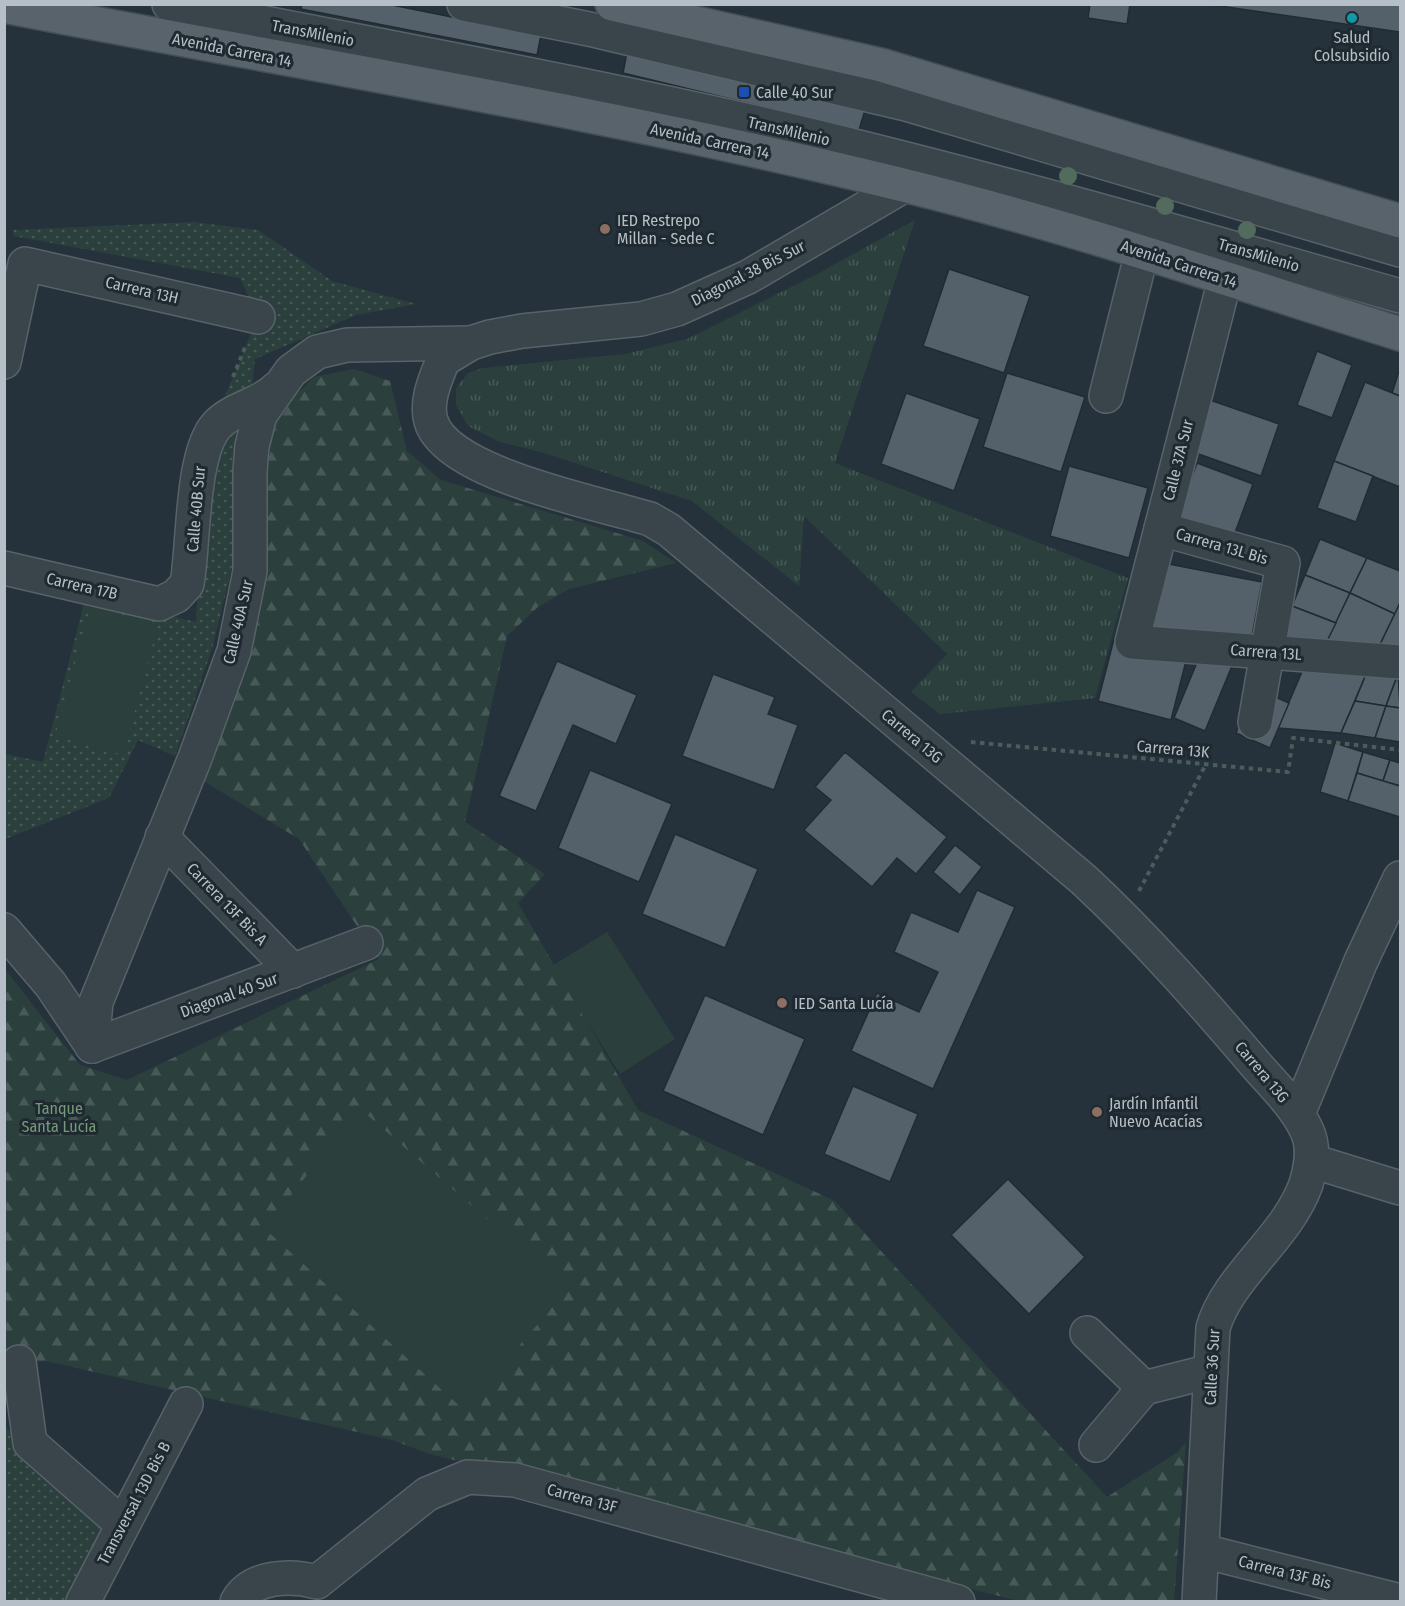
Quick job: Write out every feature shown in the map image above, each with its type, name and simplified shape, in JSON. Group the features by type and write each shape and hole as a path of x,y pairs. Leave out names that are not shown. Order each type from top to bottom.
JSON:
{"main road":[{"path":"612,4 671,10 881,65 1401,220"},
{"name":"Avenida Carrera 14","path":"4,6 641,126 905,185 1142,252 1401,334"},
{"path":"1225,279 1288,290 1401,319"}],"street":[{"name":"TransMilenio","path":"169,4 615,92 788,130 1014,188 1401,296"},
{"path":"464,4 589,29 906,104 1401,250"},
{"name":"Diagonal 38 Bis Sur","path":"471,343 522,331 641,319 677,309 748,277 905,185"},
{"path":"1106,396 1142,252"},
{"name":"Carrera 13H","path":"4,362 25,264 258,317"},
{"name":"Calle 37A Sur","path":"1132,642 1225,279"},
{"name":"Calle 40A Sur","path":"92,1046 96,1002 195,758 234,651 250,571 249,501 252,446 260,415 291,371 317,352 347,345 471,343"},
{"name":"Carrera 13G","path":"471,343 443,360 430,399 430,420 438,437 453,451 473,463 504,476 642,516 669,530 1041,843 1124,918 1204,1005 1298,1114 1308,1132 1312,1161"},
{"name":"Calle 40B Sur","path":"159,604 176,596 187,584 199,462 206,442 216,425 274,392 291,371"},
{"name":"Carrera 13L Bis","path":"1161,529 1283,563 1267,652"},
{"name":"Carrera 17B","path":"4,568 159,604"},
{"name":"Carrera 13L","path":"1132,642 1401,662"},
{"path":"1255,722 1267,652"},
{"name":"Carrera 13F Bis A","path":"162,837 293,971"},
{"path":"1298,1114 1361,961 1401,878"},
{"path":"4,930 51,986 92,1046"},
{"name":"Diagonal 40 Sur","path":"92,1046 366,943"},
{"path":"1312,1161 1401,1188"},
{"name":"Calle 36 Sur","path":"1199,1602 1213,1328 1216,1316 1292,1214 1305,1185 1312,1161"},
{"path":"1087,1332 1144,1388"},
{"path":"19,1362 30,1443 122,1524"},
{"path":"1096,1445 1144,1388 1212,1371"},
{"name":"Transversal 13D Bis B","path":"83,1602 186,1404"},
{"name":"Carrera 13F","path":"237,1602 252,1587 285,1577 321,1592 427,1494 468,1477 516,1480 958,1602"},
{"name":"Carrera 13F Bis","path":"1203,1551 1400,1599"}],"path":[{"name":"Carrera 13K","path":"960,741 1288,772 1293,738 1401,750"},
{"path":"1124,918 1206,764"}],"green space":[{"path":"915,220 835,463 1128,578 1095,698 940,714 911,692 947,654 804,516 799,586 692,501 541,452 500,442 468,426 456,405 456,388 468,373 483,368 625,354 687,339 819,273"},
{"path":"193,222 258,230 332,281 416,304 356,315 255,359 236,550 212,649 175,756 138,740 109,798 5,839 5,754 43,762 86,596 196,622 206,442 258,317 240,278 14,236 13,230"},
{"name":"Tanque Santa Lucía","path":"354,369 390,381 407,451 441,480 643,541 676,563 569,589 538,607 507,636 465,822 545,874 518,903 638,1110 835,1201 1107,1497 1178,1452 1186,1442 1174,1601 1019,1601 430,1454 392,1440 46,1361 5,1363 4,968 80,1065 127,1080 379,959 299,839 202,780 260,615 267,435 289,402 314,377"},
{"path":"91,606 158,625 123,755 55,736"},
{"path":"607,932 675,1039 620,1074 552,966"},
{"path":"359,1108 568,1289 464,1410 265,1229"},
{"path":"4,1425 106,1523 64,1601 5,1601"}],"building":[{"path":"302,4 387,4 541,35 537,55 301,9"},
{"path":"1090,4 1130,4 1127,24 1088,18"},
{"name":"Salud Colsubsidio","path":"1206,4 1400,4 1400,32"},
{"name":"Calle 40 Sur","path":"627,52 865,110 859,130 623,73"},
{"path":"949,269 1030,296 1004,373 923,346"},
{"path":"1317,351 1352,365 1332,418 1297,405"},
{"path":"1400,368 1400,396 1392,393"},
{"path":"1007,373 1085,397 1061,472 983,447"},
{"path":"1365,382 1400,396 1400,487 1334,461"},
{"path":"906,393 980,419 954,491 881,464"},
{"path":"1207,399 1279,424 1261,476 1190,451"},
{"path":"1334,461 1373,476 1356,522 1317,508"},
{"path":"1197,463 1253,484 1233,538 1177,516"},
{"path":"1069,466 1148,488 1129,558 1050,536"},
{"path":"1320,539 1367,558 1350,593 1305,575"},
{"path":"1367,558 1400,571 1400,603 1395,614 1350,593"},
{"path":"1153,561 1262,582 1250,647 1141,626"},
{"path":"1305,575 1350,593 1336,623 1292,606"},
{"path":"1350,593 1395,614 1375,655 1322,651"},
{"path":"1400,603 1400,658 1375,655"},
{"path":"1292,606 1336,623 1322,651 1273,645"},
{"path":"1114,639 1187,657 1171,720 1098,701"},
{"path":"1203,648 1234,661 1205,731 1174,718"},
{"path":"557,661 637,695 616,744 573,725 536,811 499,796"},
{"path":"1304,667 1367,672 1341,733 1278,728"},
{"path":"1367,672 1398,674 1386,706 1355,701"},
{"path":"713,674 775,697 768,714 798,725 774,790 682,756"},
{"path":"1398,674 1400,708 1386,706"},
{"path":"1273,696 1289,703 1270,748 1236,733 1241,720"},
{"path":"1355,701 1386,706 1375,738 1341,733"},
{"path":"1386,706 1400,708 1400,742 1375,738"},
{"path":"1335,743 1363,752 1348,801 1320,792"},
{"path":"845,752 947,837 916,874 897,858 872,887 804,830 831,800 815,787"},
{"path":"1363,752 1390,760 1383,781 1357,773"},
{"path":"1390,760 1400,763 1400,786 1383,781"},
{"path":"590,770 672,804 639,882 558,848"},
{"path":"1357,773 1400,786 1400,817 1348,801"},
{"path":"675,834 758,869 725,948 642,914"},
{"path":"955,845 982,867 960,895 933,872"},
{"path":"977,890 1015,907 933,1089 851,1051 877,993 919,1012 938,972 894,952 911,912 958,932"},
{"path":"705,995 805,1039 763,1135 663,1091"},
{"path":"853,1086 918,1114 890,1182 824,1154"},
{"path":"1008,1179 1085,1257 1029,1314 951,1235"}],"place":[{"name":"Salud Colsubsidio","path":"1352,18"},
{"name":"Calle 40 Sur","path":"744,92"},
{"name":"IED Restrepo Millan - Sede C","path":"605,229"},
{"name":"IED Santa Lucía","path":"782,1003"},
{"name":"Jardín Infantil Nuevo Acacías","path":"1097,1112"}]}
